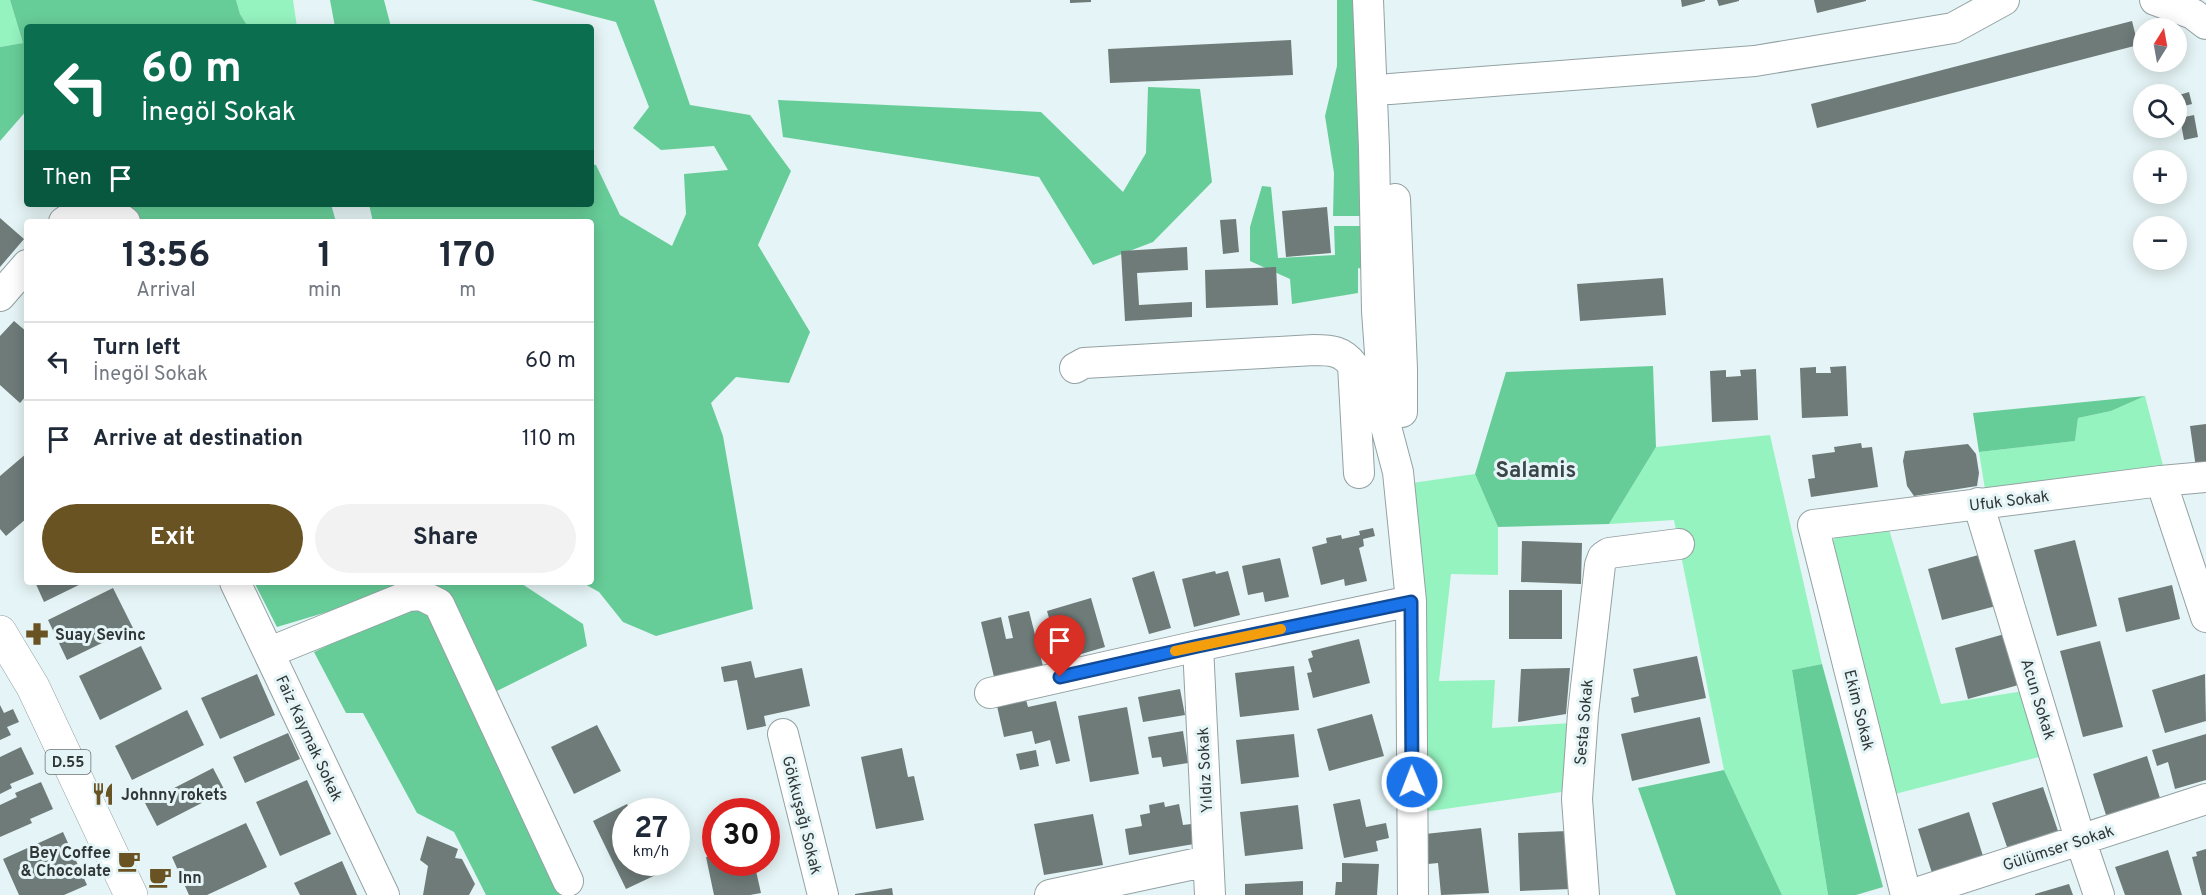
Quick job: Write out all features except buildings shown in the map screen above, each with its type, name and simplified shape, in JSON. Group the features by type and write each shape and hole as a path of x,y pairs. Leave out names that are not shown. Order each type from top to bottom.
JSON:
{"main road":[{"name":"D.55","path":"0,632 33,687 131,895"}],"street":[{"path":"1368,0 1377,311 1385,423 1398,472 1411,602 1413,895"},
{"path":"1386,0 1402,369 1402,423 1398,472"},
{"path":"1390,89 1755,61 1953,28 2004,0"},
{"path":"2155,0 2193,14 2206,24"},
{"path":"73,216 102,209 121,219"},
{"path":"0,296 24,268"},
{"path":"1075,368 1084,363 1314,350 1335,351 1346,356 1353,365 1359,473"},
{"name":"Ufuk Sokak","path":"1813,525 1978,503 2206,477"},
{"path":"2161,481 2206,617"},
{"name":"Acun Sokak","path":"1978,503 2099,895"},
{"name":"Ekim Sokak","path":"1813,525 1908,895"},
{"name":"Sesta Sokak","path":"1584,895 1576,799 1583,712 1600,565 1603,557 1609,553 1679,544"},
{"name":"Faiz Kaymak Sokak","path":"236,585 384,895"},
{"path":"270,652 408,596 421,595 439,604 568,881"},
{"path":"990,693 1198,646 1411,602"},
{"name":"Yıldız Sokak","path":"1198,646 1210,895"},
{"name":"Gökkuşağı Sokak","path":"783,734 823,895"},
{"name":"Gülümser Sokak","path":"1908,895 2206,799"},
{"path":"1050,895 1208,861"}],"green space":[{"path":"0,0 10,0 23,43 0,47"},
{"path":"10,0 236,0 246,24 24,24 24,113 0,141 0,47 23,43"},
{"path":"236,0 293,0 297,24 246,24"},
{"path":"330,0 384,0 390,24 334,24"},
{"path":"531,0 654,0 690,105 750,115 791,171 758,245 810,332 789,383 736,377 711,403 723,436 753,609 656,636 623,622 599,592 586,585 594,585 594,219 372,219 370,207 594,207 594,165 620,215 672,246 686,214 684,174 728,170 714,146 661,150 633,128 649,107 616,22"},
{"path":"1337,0 1356,0 1363,216 1333,216 1334,173 1325,116 1337,66"},
{"path":"1148,87 1200,89 1212,182 1153,242 1093,265 1039,177 783,137 778,100 1041,112 1123,192 1146,153"},
{"path":"1262,186 1271,187 1278,258 1335,255 1334,226 1363,226 1367,270 1358,268 1358,293 1292,304 1290,279 1250,261 1250,227"},
{"path":"126,207 332,207 335,219 129,219"},
{"path":"1653,366 1656,447 1609,524 1498,527 1475,474 1506,372"},
{"path":"2145,396 2165,473 1985,489 1979,452 2075,441 2078,418 2111,411"},
{"path":"2145,396 2111,411 2078,418 2075,441 1979,452 1973,413"},
{"path":"1770,435 1822,664 1792,670 1828,895 1782,895 1724,770 1674,520 1609,524 1656,447"},
{"path":"1475,474 1498,527 1498,575 1451,574 1439,681 1495,680 1492,728 1571,723 1568,791 1424,812 1412,483"},
{"path":"1888,526 1941,704 2024,691 2043,756 1891,795 1828,549 1837,534"},
{"path":"256,585 417,585 277,627"},
{"path":"432,585 524,585 583,624 587,646 495,692"},
{"path":"411,606 429,611 572,895 486,895 454,832 417,813 363,713 346,713 314,652"},
{"path":"1822,664 1883,887 1856,895 1828,895 1792,670"},
{"path":"1724,770 1782,895 1676,895 1638,788"}],"slow traffic":[{"path":"1175,651 1281,629"}],"place":[{"name":"Suay Sevinc","path":"37,634"},
{"name":"Johnny rokets","path":"103,794"},
{"name":"Bey Coffee & Chocolate","path":"129,861"},
{"name":"Inn","path":"160,877"}],"district":[{"name":"Salamis","path":"1536,469"}],"route":[{"path":"1060,677 1411,602 1412,782"}]}
